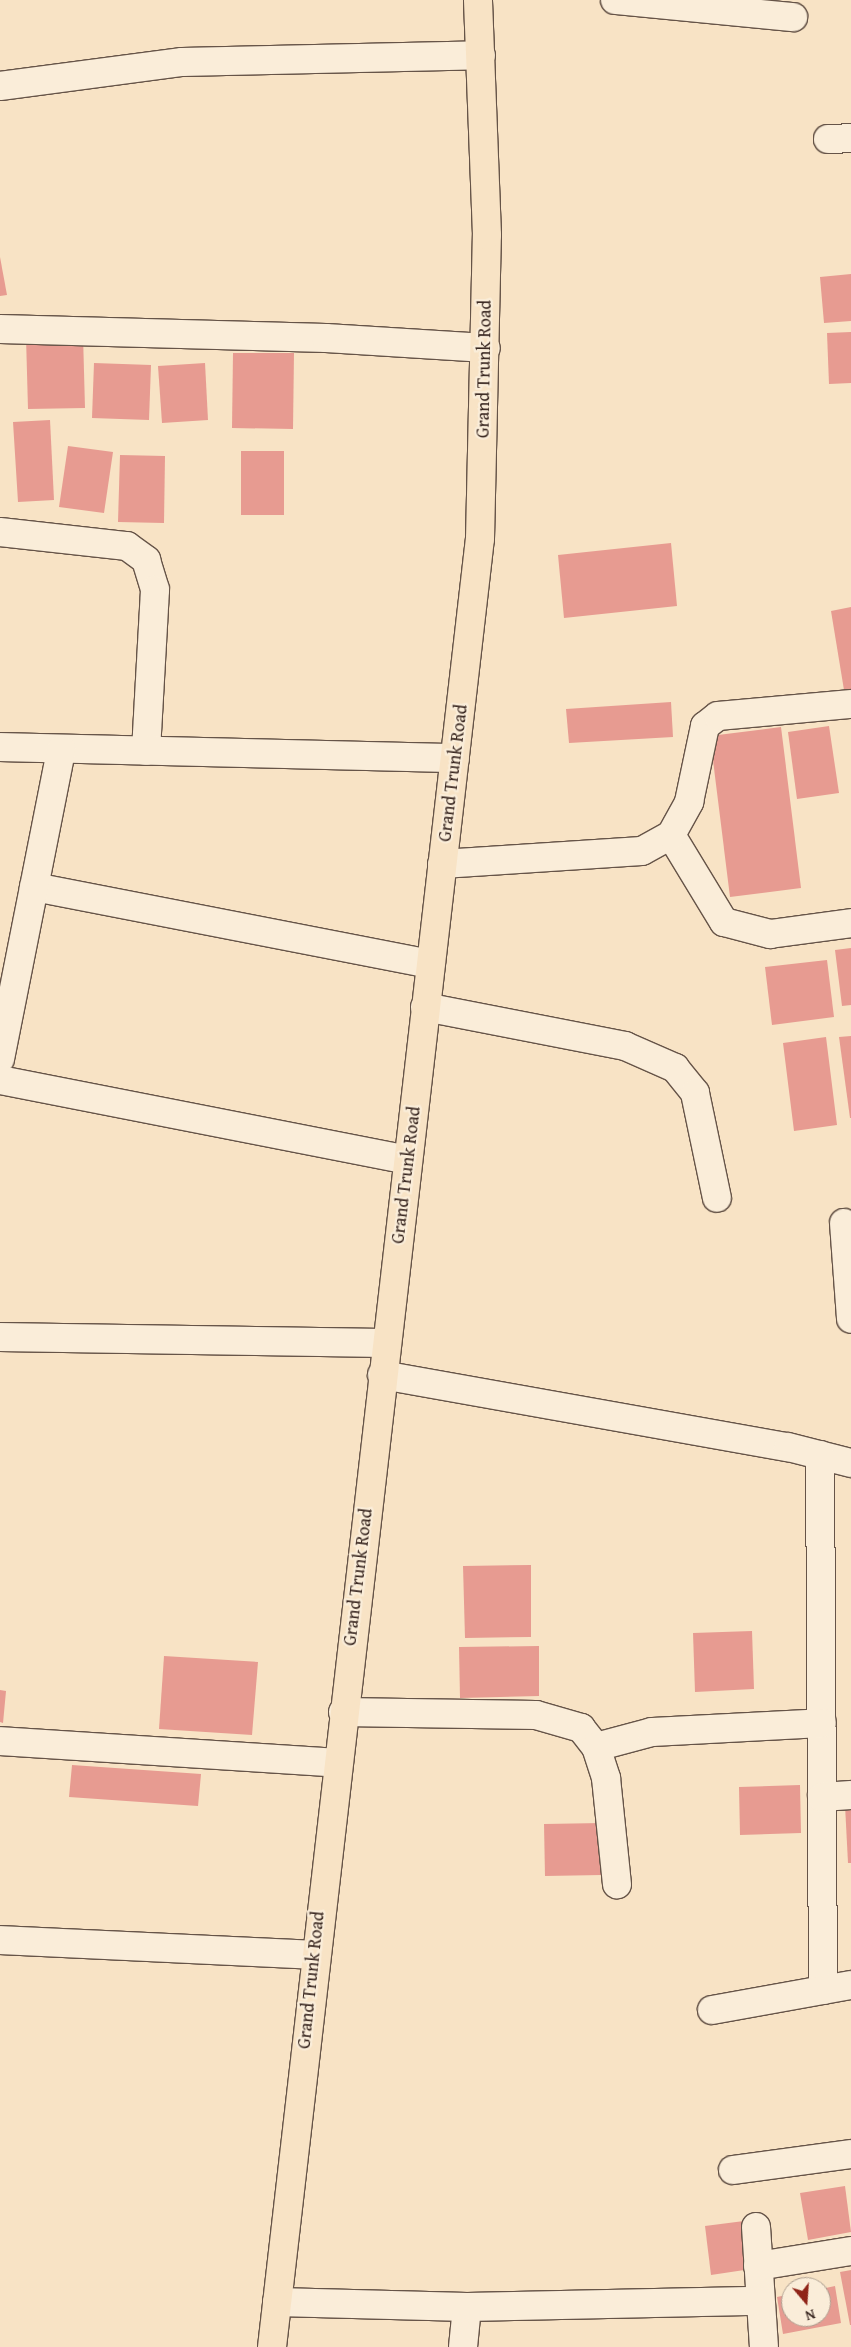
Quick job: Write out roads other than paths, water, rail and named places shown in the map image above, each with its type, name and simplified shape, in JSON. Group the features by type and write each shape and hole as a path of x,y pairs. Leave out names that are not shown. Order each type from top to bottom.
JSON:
{"main road":[{"name":"Grand Trunk Road","path":"272,2347 314,1954 480,539 486,348 481,55 478,0"}],"street":[{"path":"615,0 793,17"},
{"path":"0,86 182,62 481,55"},
{"path":"0,329 326,338 486,348"},
{"path":"0,532 127,546 146,560 155,590 146,751"},
{"path":"442,864 642,851 670,835 689,802 705,726 718,716 851,704"},
{"path":"0,747 61,750 455,758"},
{"path":"0,1059 61,750"},
{"path":"670,835 724,922 770,934 851,923"},
{"path":"34,887 431,964"},
{"path":"426,1007 626,1046 675,1068 695,1093 717,1198"},
{"path":"0,1080 407,1160"},
{"path":"844,1223 851,1319"},
{"path":"0,1337 386,1343"},
{"path":"382,1374 820,1455 851,1463"},
{"path":"820,1455 823,1990"},
{"path":"343,1712 536,1715 581,1728 596,1747 606,1778 617,1884"},
{"path":"596,1747 652,1732 822,1723"},
{"path":"0,1741 336,1763"},
{"path":"822,1797 851,1795"},
{"path":"0,1940 314,1954"},
{"path":"712,2010 851,1985"},
{"path":"733,2170 851,2154"},
{"path":"756,2226 764,2347"},
{"path":"758,2266 851,2251"},
{"path":"277,2302 467,2307 760,2301"},
{"path":"463,2347 467,2307"}]}
